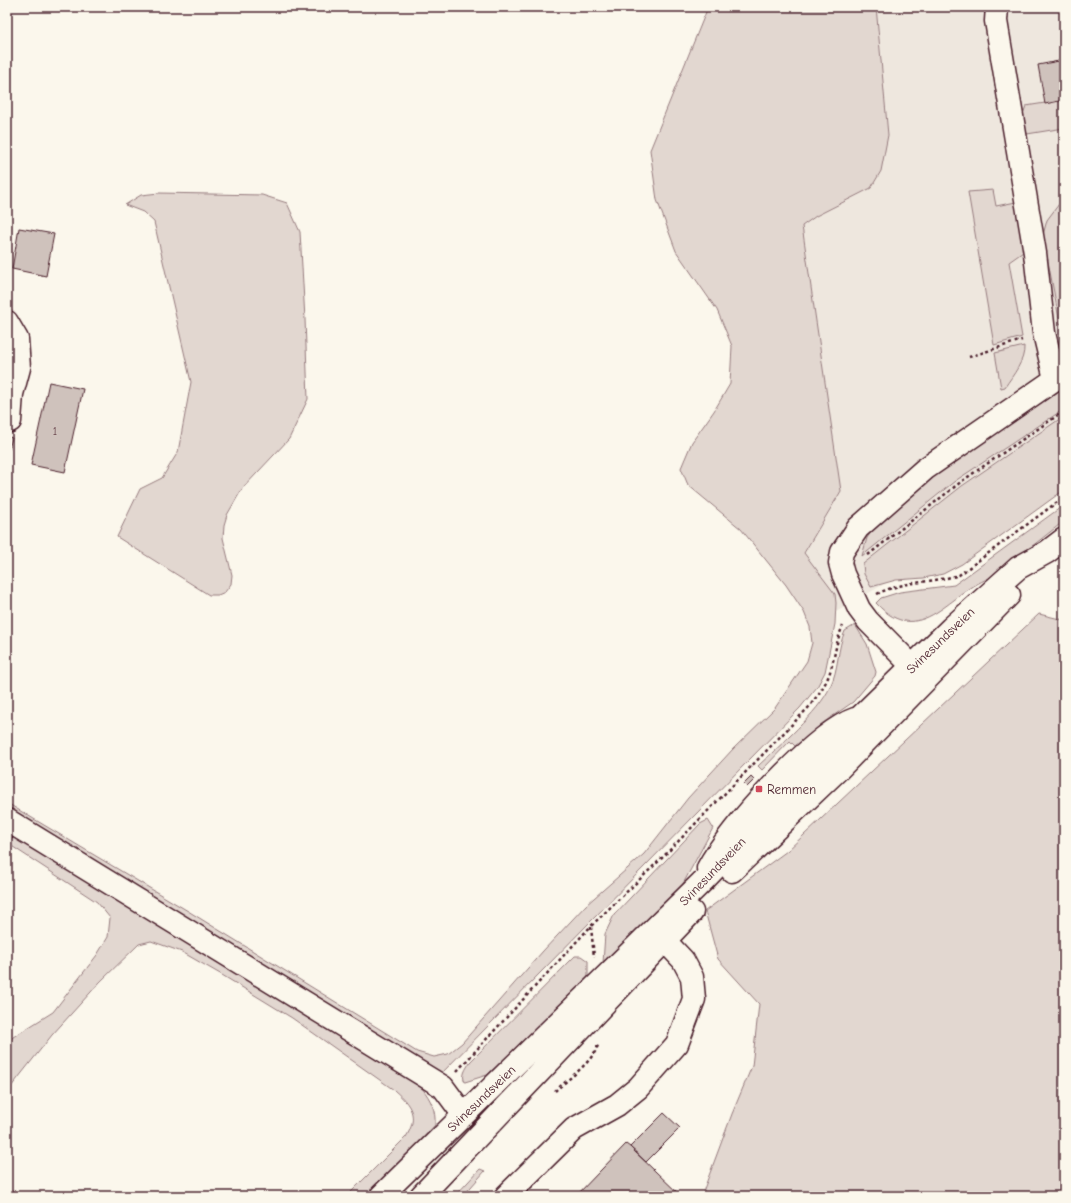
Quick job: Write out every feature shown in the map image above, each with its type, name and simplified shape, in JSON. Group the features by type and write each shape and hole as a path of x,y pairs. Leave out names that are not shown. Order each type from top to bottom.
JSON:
{"main road":[{"path":"919,674 868,621 859,609 842,574 840,563 842,552 848,540 880,506 925,469 1059,376 1044,333 1035,254 996,21 997,7"},
{"path":"7,322 17,339 19,368 12,394 10,421"},
{"name":"Svinesundsveien","path":"421,1196 712,890 838,770 919,674 951,628 1018,568 1056,545"},
{"name":"Svinesundsveien","path":"381,1196 463,1114 704,880 860,717 919,674"},
{"path":"7,820 443,1087 463,1114"},
{"path":"506,1196 574,1129 617,1105 638,1088 677,1044 694,999 692,977 683,960 665,941"}],"path":[{"path":"969,357 1044,333"},
{"path":"842,574 962,481 1064,412"},
{"path":"443,1087 591,926 668,852 809,707 822,690 830,673 842,629 847,620 871,597 893,587 943,580 959,575 1064,497"},
{"path":"591,926 594,963"}],"shaded area":[{"path":"708,7 876,7 888,135 881,171 871,188 816,216 802,226 841,491 804,553 835,594 835,624 825,672 817,687 800,708 438,1077 7,813 7,803 188,911 417,1052 434,1057 448,1054 462,1043 543,951 586,905 644,854 688,798 733,749 775,708 807,661 812,643 810,627 804,612 786,585 741,529 688,485 681,468 692,442 714,411 730,384 732,346 717,310 676,251 657,200 650,150"},
{"path":"876,7 1064,7 1064,480 810,627 804,612 786,585 841,491 802,226 816,216 871,188 888,135"},
{"path":"1064,100 1064,128 1027,134 1022,117 1026,106"},
{"path":"993,190 996,206 1016,202 1026,250 1009,262 1022,337 994,345 968,192"},
{"path":"159,193 262,195 287,203 300,232 308,399 289,439 242,489 227,515 224,525 223,538 232,575 231,584 225,592 218,595 209,595 117,537 140,489 162,478 178,452 191,382 154,222 143,212 125,205 141,195"},
{"path":"1059,204 1063,204 1064,208 1064,322 1060,324 1043,235 1047,220"},
{"path":"1024,346 1023,357 1018,368 1005,387 1001,388 995,353"},
{"path":"1064,388 1064,409 955,481 862,556 867,538 873,529 894,509 952,462"},
{"path":"1064,416 1064,490 962,564 943,574 924,578 896,580 871,587 864,574 863,564 962,486"},
{"path":"1064,505 1064,521 993,577 963,593 936,613 922,619 907,621 892,616 876,603 881,598 900,592 954,585"},
{"path":"1039,614 1064,620 1064,1196 704,1196 704,1189 752,1066 759,1004 718,959 705,911 787,851"},
{"path":"855,625 867,644 876,672 875,676 853,702 820,725 798,749 790,741 762,770 758,766 808,718 825,697 833,680 842,638 845,631"},
{"path":"708,820 713,828 677,895 603,963 605,934 614,915 700,824"},
{"path":"7,829 422,1088 432,1105 435,1115 435,1125 368,1196 347,1196 406,1137 412,1123 409,1106 394,1090 292,1018 182,952 151,941 139,944 100,982 52,1035 7,1092 7,1044 13,1037 53,1012 97,955 108,937 110,918 97,902 7,843"},
{"path":"575,956 581,956 588,961 588,979 487,1075 465,1082 464,1074 470,1062"},
{"path":"480,1169 485,1171 463,1196 455,1196"}],"building":[{"path":"1064,60 1064,100 1045,104 1038,65"},
{"path":"19,228 54,234 46,276 12,269"},
{"path":"49,382 83,389 65,472 31,465"},
{"path":"7,436 12,438 7,456"},
{"path":"751,777 754,780 747,787 744,784"},
{"path":"664,1113 680,1128 646,1162 630,1147"},
{"path":"626,1144 630,1147 681,1196 576,1196"}],"place":[{"name":"Remmen","path":"759,789"}]}
